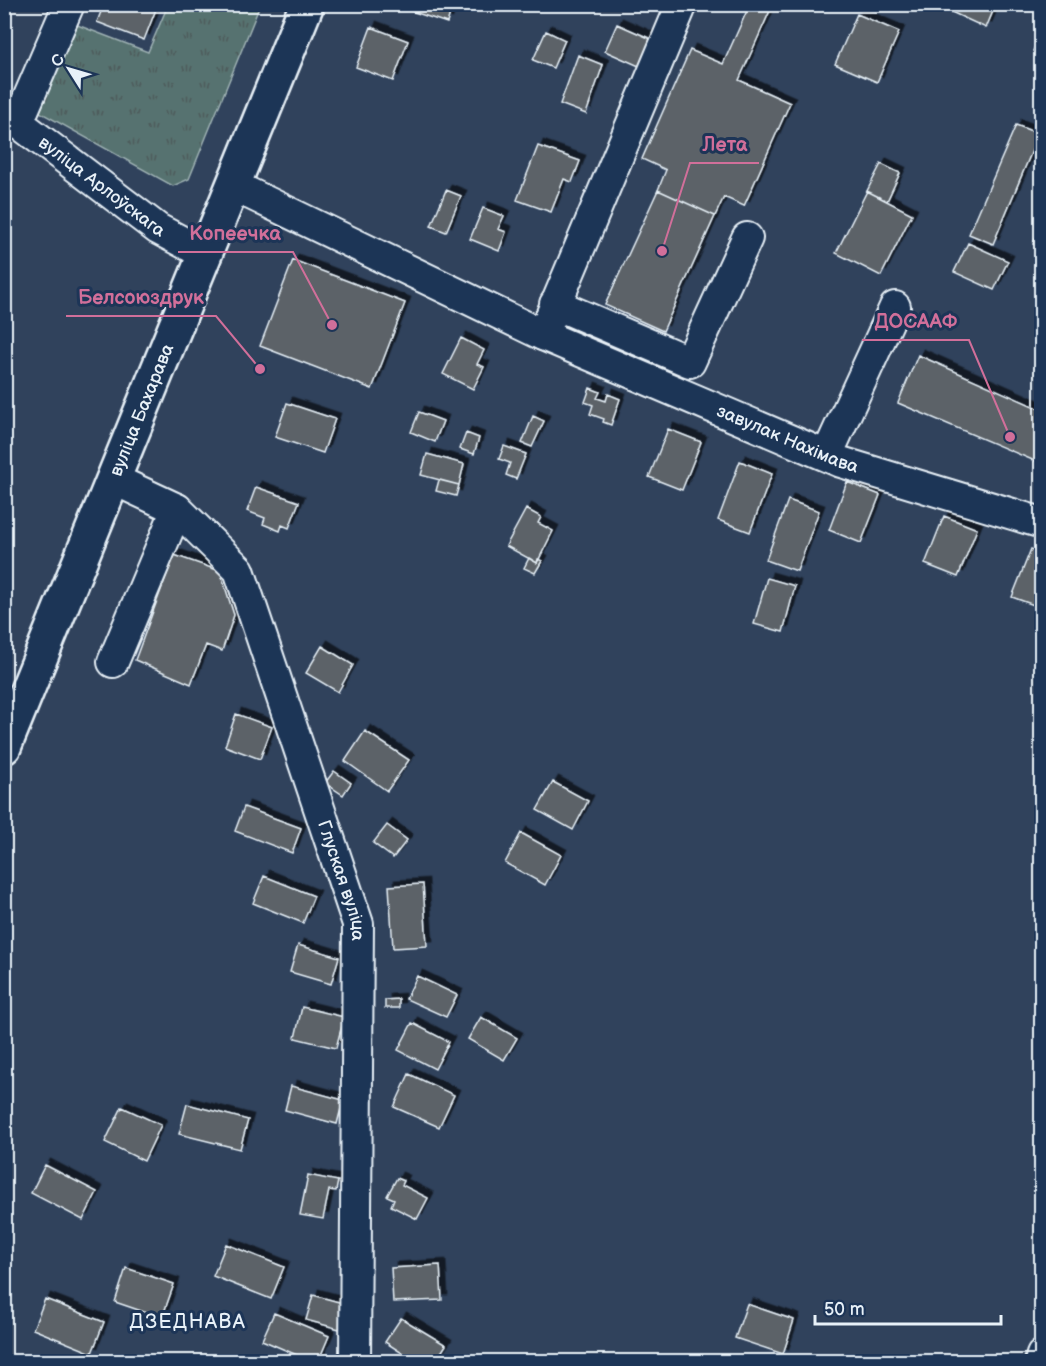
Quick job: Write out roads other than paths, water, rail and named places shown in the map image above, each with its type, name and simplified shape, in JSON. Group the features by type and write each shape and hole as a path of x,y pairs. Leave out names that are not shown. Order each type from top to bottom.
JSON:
{"main road":[{"name":"вуліца Бахарава","path":"4,747 308,4"}],"street":[{"path":"11,117 69,4"},
{"path":"543,335 682,4"},
{"name":"вуліца Арлоўскага","path":"11,117 158,230 205,254"},
{"name":"завулак Нахімава","path":"234,186 543,335 841,462 1041,523"},
{"path":"555,304 690,362 747,238"},
{"path":"827,455 895,307"},
{"name":"Глуская вуліца","path":"115,480 177,509 239,570 358,924 355,1362"},
{"path":"114,662 177,509"},
{"path":"1040,1362 1041,1355"}],"place":[{"name":"Лета","path":"662,251"},
{"name":"Копеечка","path":"332,325"},
{"name":"Белсоюздрук","path":"260,369"},
{"name":"ДОСААФ","path":"1010,437"}],"district":[{"name":"ДЗЕДНАВА","path":"188,1321"}]}
